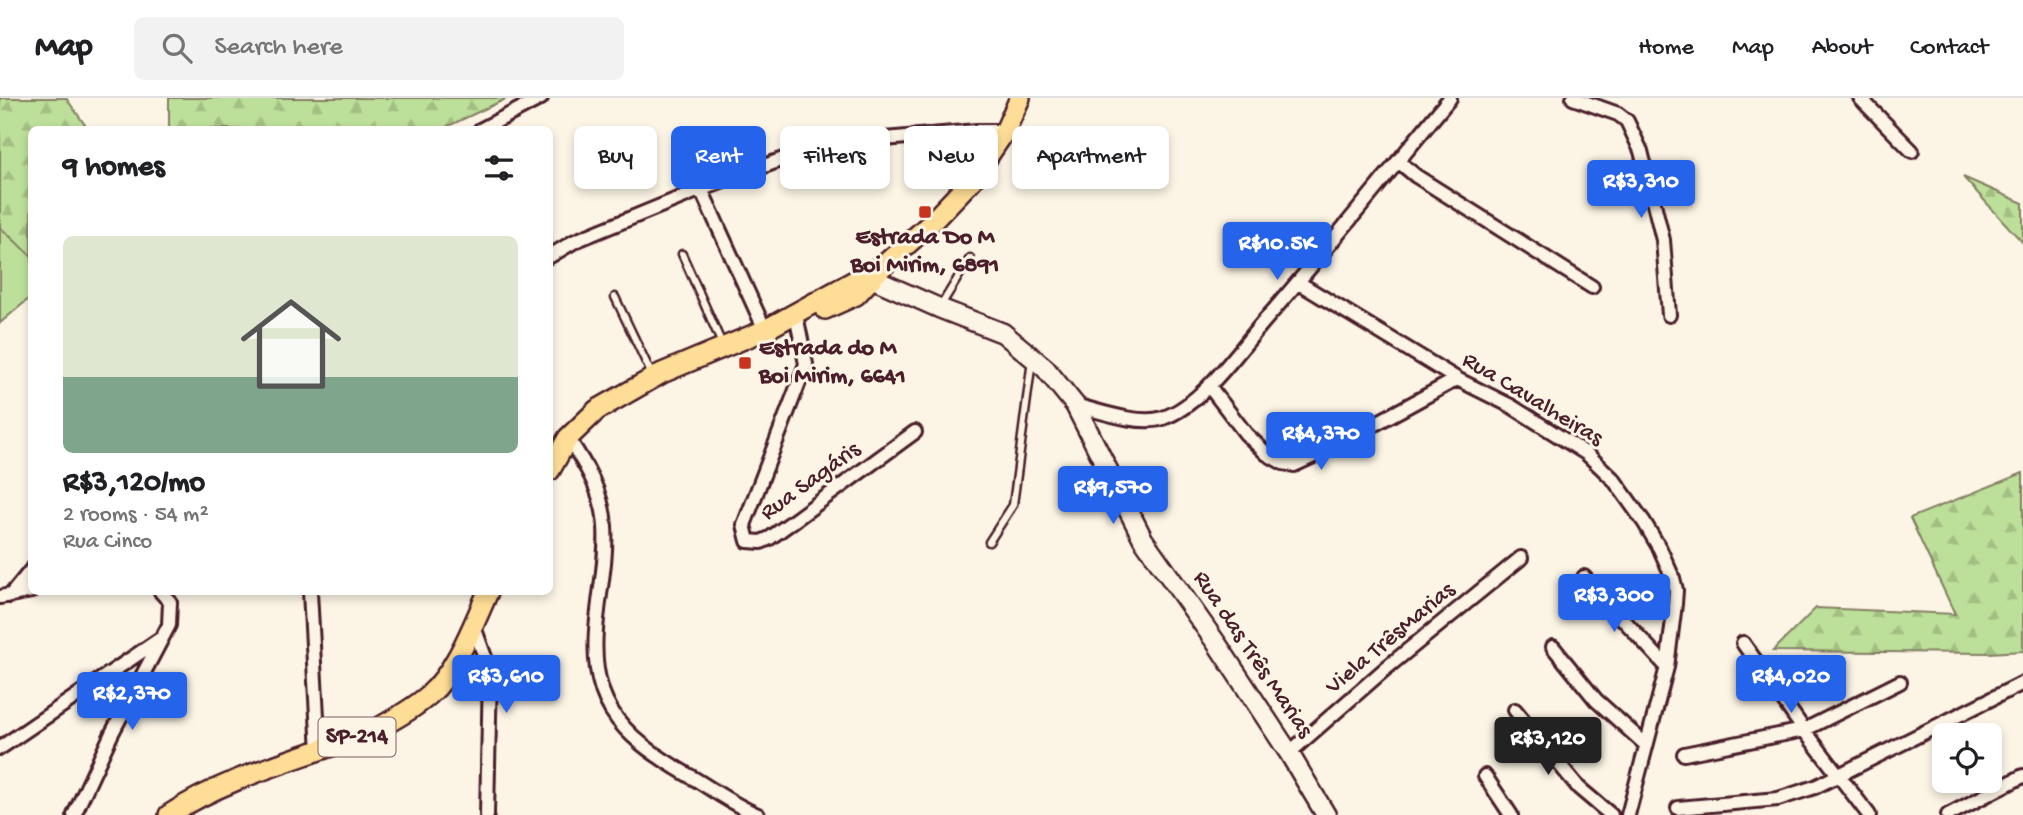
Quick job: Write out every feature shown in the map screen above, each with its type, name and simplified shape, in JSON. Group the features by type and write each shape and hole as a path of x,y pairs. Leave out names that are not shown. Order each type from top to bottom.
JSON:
{"main road":[{"path":"553,465 568,438 597,410 653,378 780,324 878,271 929,225 972,180 1004,131 1020,98"},
{"name":"SP-214","path":"169,815 189,802 227,785 319,752 394,720 431,694 461,652 487,595"}],"street":[{"path":"488,126 541,98"},
{"path":"1075,405 1154,421 1177,411 1209,386 1299,282 1450,98"},
{"path":"1573,98 1618,114 1627,121 1641,151 1663,240 1669,315"},
{"path":"1860,98 1912,151"},
{"path":"766,165 834,140 861,141 1004,131"},
{"path":"1398,161 1427,184 1592,287"},
{"path":"553,254 575,241 701,189 780,324"},
{"name":"Rua das Três Marias","path":"878,271 939,308 1003,333 1033,357 1064,390 1075,405 1143,539 1217,644 1289,753 1326,815"},
{"name":"Rua Cavalheiras","path":"1299,282 1457,379 1511,406 1587,454 1614,480 1660,549 1673,578 1675,604 1667,667 1628,815"},
{"name":"Rua Sagáris","path":"780,324 806,363 744,524 748,541 761,542 770,538 915,432"},
{"path":"1209,386 1246,434 1267,454 1283,463 1294,465 1331,448 1457,379"},
{"path":"568,438 586,465 598,491 605,523 604,570 597,615 597,657 600,685 608,705 617,721 633,739 653,755 758,815"},
{"name":"Viela TrêsMarias","path":"1289,753 1385,668 1521,558"},
{"path":"5,597 28,573"},
{"path":"1584,578 1667,667"},
{"path":"5,597 28,592"},
{"path":"74,815 112,733 169,625 170,602 164,595"},
{"path":"310,595 319,752"},
{"path":"473,624 490,671 487,815"},
{"path":"0,748 164,636"},
{"path":"1743,643 1804,730 1869,815"},
{"path":"1553,648 1596,700 1645,744"},
{"path":"1684,754 1804,730 1900,682"},
{"path":"1678,808 1777,799 1815,787 2023,683"},
{"path":"1515,710 1579,788 1611,815"},
{"path":"1485,776 1511,815"},
{"path":"1948,815 2023,776"}],"lane":[{"path":"681,254 723,346"},
{"path":"939,308 970,258"},
{"path":"615,297 653,378"},
{"path":"989,542 1013,505 1033,357"}],"green space":[{"path":"0,98 66,98 86,126 28,126 28,253 0,227"},
{"path":"169,98 508,98 448,126 169,126"},
{"path":"1963,177 2023,203 2023,243"},
{"path":"0,227 28,252 28,300 0,323"},
{"path":"2023,473 2023,651 1773,651 1816,608 1955,614 1910,518"}],"place":[{"name":"Estrada Do M Boi Mirim, 6891","path":"925,212"},
{"name":"Estrada do M Boi Mirim, 6641","path":"745,363"}]}
